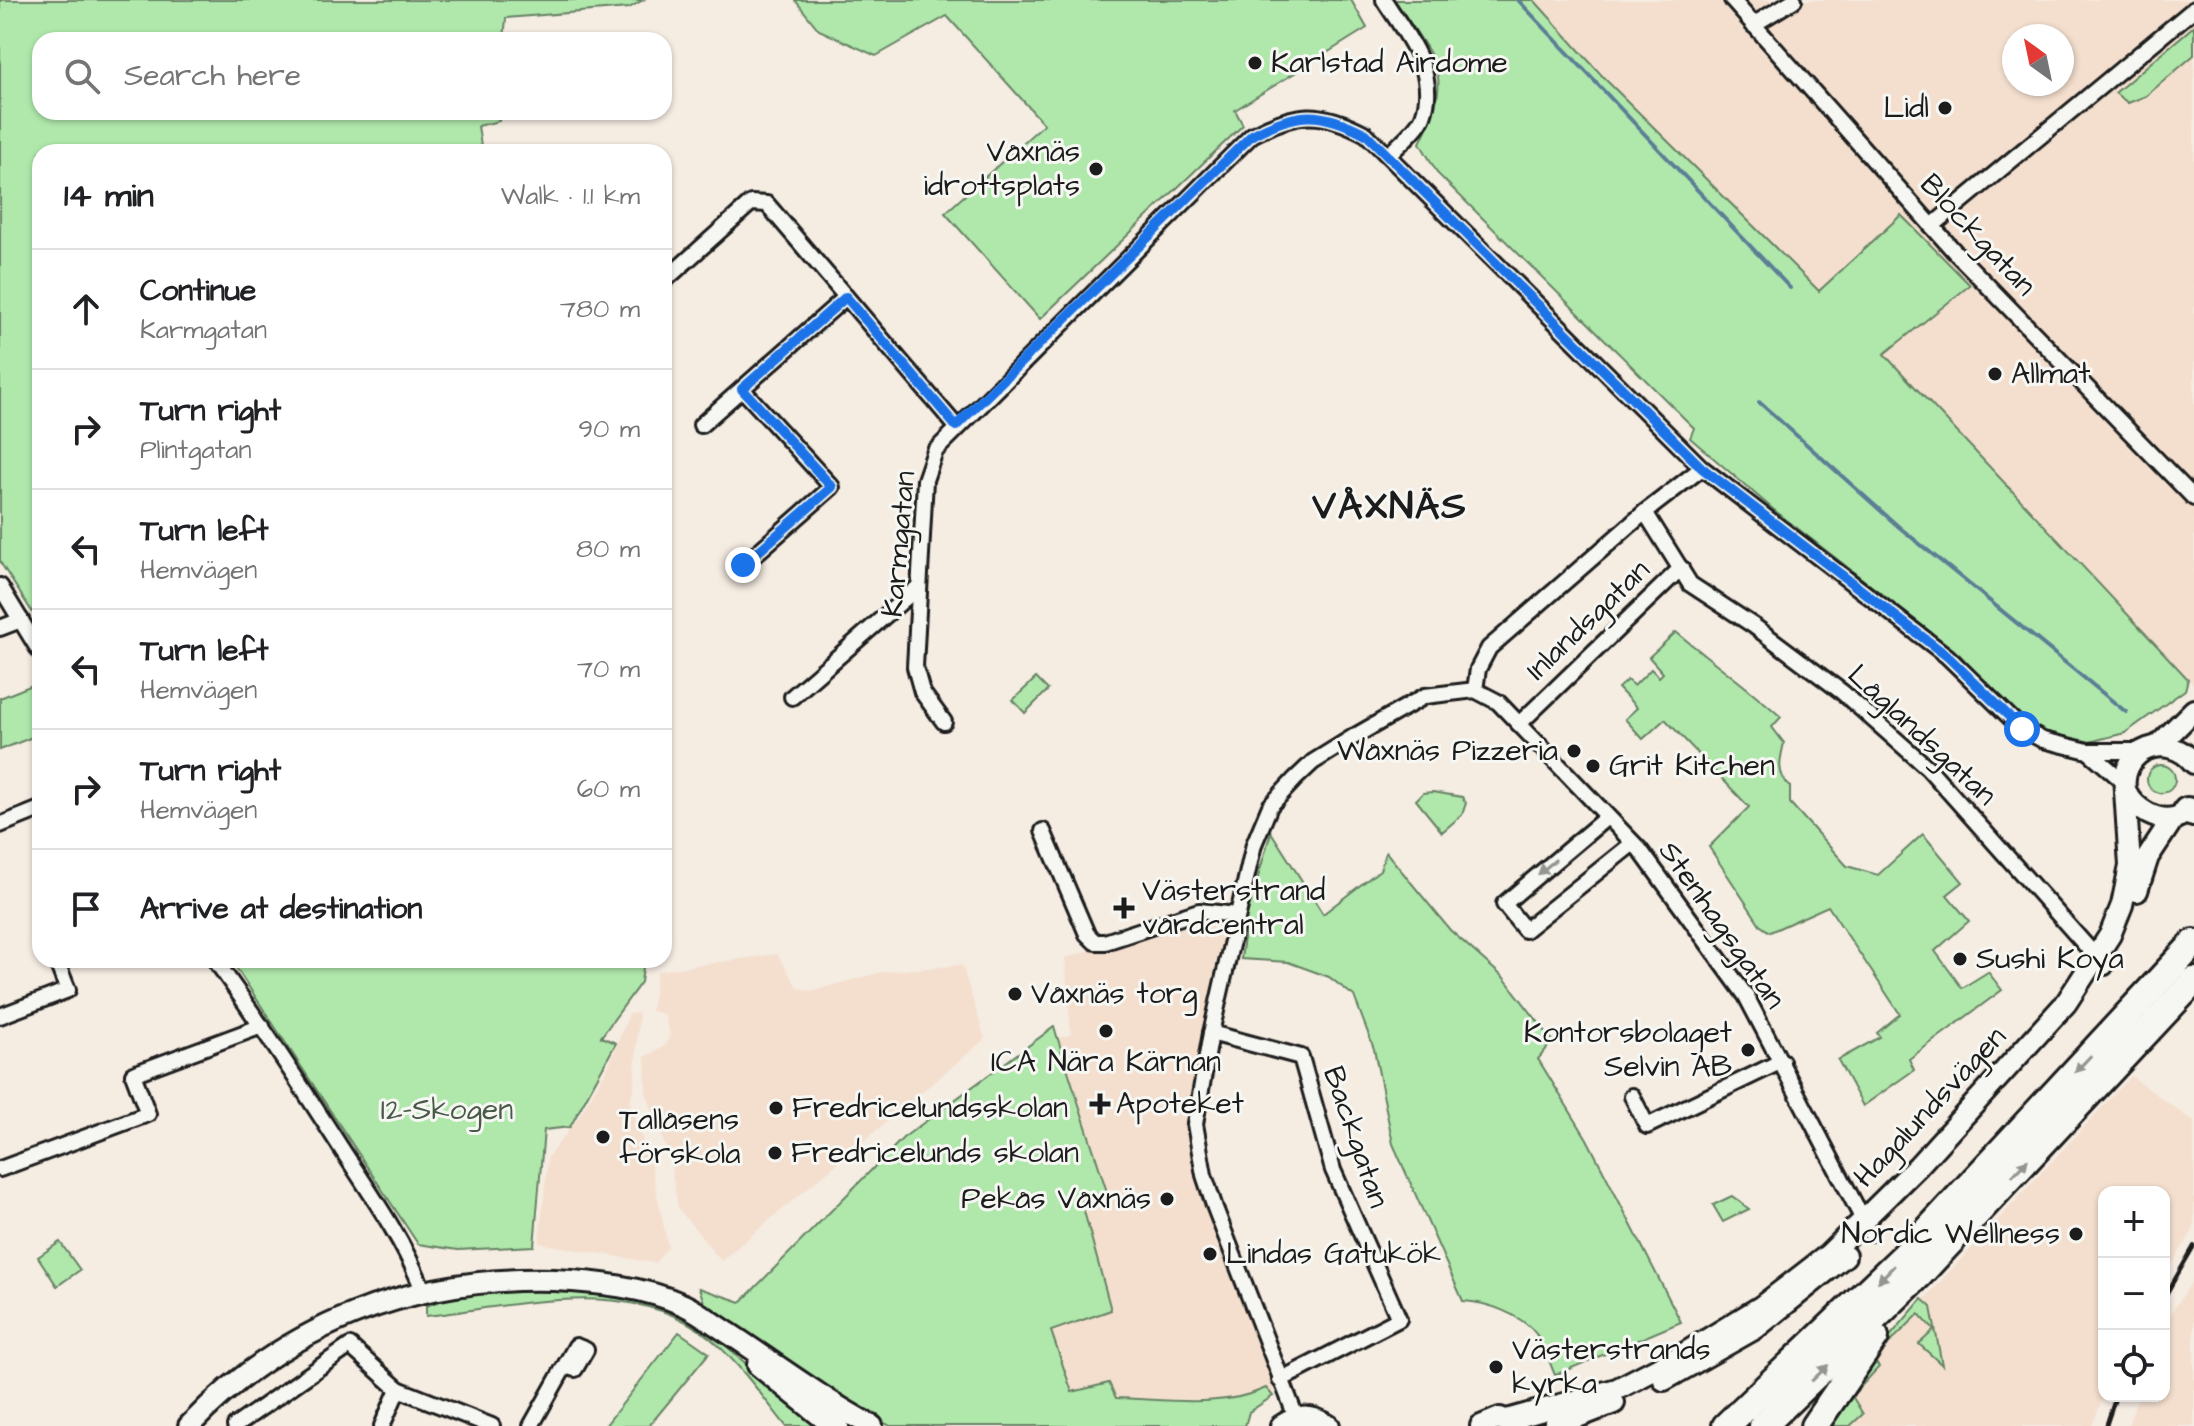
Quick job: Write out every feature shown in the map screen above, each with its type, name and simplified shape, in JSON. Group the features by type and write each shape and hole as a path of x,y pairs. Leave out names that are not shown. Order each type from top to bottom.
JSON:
{"highway":[{"path":"1726,1426 1903,1257 2194,943"},
{"path":"1763,1426 1919,1275 2194,981"},
{"path":"1814,1426 1919,1275"}],"street":[{"path":"1384,0 1418,52 1428,85 1423,119 1389,155"},
{"name":"Blockgatan","path":"1732,0 1932,226 2194,498"},
{"path":"1753,25 1794,0"},
{"path":"1932,226 2194,9"},
{"name":"Karmgatan","path":"944,722 917,682 917,588 925,480 935,451 956,426 1252,135 1276,122 1304,115 1337,119 1366,134 1702,468 1947,656 2022,729 2043,740 2088,751 2150,748"},
{"path":"672,274 751,203 767,204 956,426"},
{"path":"701,425 846,297"},
{"path":"742,389 832,487 743,565"},
{"path":"1329,1426 1314,1417 1289,1422 1280,1380 1204,1175 1195,1124 1211,1033 1259,831 1270,806 1313,762 1425,696 1475,690 1478,669 1489,648 1645,512 1702,468"},
{"name":"Inlandsgatan","path":"1519,724 1681,568 1645,512"},
{"name":"Låglandsgatan","path":"1681,568 1690,584 1754,626 1842,692 1928,768 2101,963"},
{"path":"0,586 32,639"},
{"path":"792,697 917,588"},
{"path":"0,628 21,620"},
{"name":"Stenhagsgatan","path":"1475,690 1498,702 1519,724 1632,844 1693,920 1746,996 1866,1227"},
{"path":"2124,786 2126,770 2194,710"},
{"path":"2150,748 2179,749 2194,763"},
{"name":"Karmgatan","path":"2088,751 2124,786"},
{"name":"Hagalundsvägen","path":"2101,963 2122,905 2129,875 2131,848 2124,786"},
{"name":"Hagalundsvägen","path":"2124,786 2141,809 2187,811"},
{"name":"Hagalundsvägen","path":"1554,1426 1631,1396 1756,1328 1819,1281 1866,1227 2029,1064 2123,931 2148,857 2187,811"},
{"path":"0,825 32,812"},
{"path":"1607,817 1504,904 1525,930 1632,844"},
{"path":"1043,831 1087,934 1095,942 1105,942 1199,911 1237,915"},
{"path":"0,1016 68,990 59,968"},
{"path":"221,968 262,1026 374,1200 413,1264 423,1290"},
{"path":"0,1169 148,1114 133,1074 262,1026"},
{"name":"Backgatan","path":"1211,1033 1301,1057 1333,1170 1399,1319 1280,1380"},
{"path":"1632,1096 1647,1126 1782,1061"},
{"name":"Hagalundsvägen","path":"1481,1426 1492,1419 1512,1423 1617,1389 1650,1373 1762,1306 1866,1227"},
{"path":"189,1426 218,1395 255,1366 324,1325 371,1304 423,1290 489,1281 603,1283 685,1305 832,1405 872,1426"},
{"path":"732,1336 738,1346 789,1392 838,1426"},
{"path":"235,1426 350,1346 398,1389 492,1426"},
{"path":"531,1426 565,1366"},
{"path":"382,1426 398,1389"}],"shaded area":[{"path":"1534,0 2194,0 2194,685 1884,354 1970,284 1901,216 1819,291 1605,79"},
{"path":"1199,917 1230,921 1189,1126 1274,1379 1273,1396 1266,1388 1252,1394 1216,1400 1115,1398 1109,1383 1072,1392 1051,1330 1111,1310 1081,1200 1107,1191 1057,1039 1071,1034 1065,958"},
{"name":"Fredricelundsskolan","path":"777,954 798,988 811,991 882,972 962,965 985,1039 721,1261 678,1208 670,1160 646,1092 645,1057 666,1045 670,1035 664,1014 651,1011 657,971"},
{"name":"Tallåsens förskola","path":"639,1013 634,1089 629,1101 651,1165 668,1247 655,1263 539,1243 548,1157 579,1117 609,1065 629,1014"},
{"path":"2131,1076 2194,1122 2194,1229 2170,1267 2170,1186 2098,1186 2098,1402 2101,1402 2092,1426 1823,1426 1889,1337"},
{"path":"2194,1278 2194,1426 2128,1426 2136,1402 2170,1402 2170,1316"}],"green space":[{"path":"0,0 643,0 629,8 506,18 505,32 32,32 32,120 499,120 478,126 481,144 32,144 32,612 0,562"},
{"name":"Våxnäs idrottsplats","path":"795,0 1351,0 1367,28 1235,110 1243,125 1040,319 945,213 1044,124 947,16 876,56 819,30"},
{"path":"1395,0 1534,0 1605,79 1819,291 1901,215 1970,285 1884,354 2188,679 2185,690 2125,733 2089,742 2046,732 2012,714 1960,655 1774,510 1690,438 1694,428 1438,174 1420,143 1437,99 1436,68"},
{"path":"2194,26 2194,55 2146,96 2128,103 2115,93"},
{"path":"1676,632 1781,717 1772,727 1784,743 1780,766 1790,787 1790,803 1847,866 1878,875 1923,834 1963,882 1947,895 1969,921 1935,951 1962,988 1988,972 2002,990 1909,1059 1914,1070 1863,1106 1838,1060 1880,1037 1877,1033 1900,1014 1828,906 1770,932 1761,926 1709,847 1749,807 1665,719 1643,739 1625,719 1637,708 1618,688 1627,680 1634,686 1651,669 1659,677 1663,673 1649,657"},
{"path":"1036,678 1048,690 1025,713 1013,700"},
{"path":"32,685 32,737 0,750 0,698"},
{"path":"2161,765 2171,769 2175,779 2171,789 2161,793 2151,789 2147,779 2151,769"},
{"path":"1423,793 1462,797 1466,803 1462,815 1442,832 1416,800"},
{"path":"1271,832 1323,914 1380,870 1386,852 1450,930 1504,978 1553,1041 1538,1059 1587,1139 1681,1322 1555,1375 1542,1343 1530,1327 1502,1310 1463,1301 1393,1144 1374,1049 1354,996 1329,977 1288,962 1241,959 1247,915"},
{"name":"I2-Skogen","path":"236,968 643,968 641,982 601,1037 616,1043 570,1127 544,1130 534,1246 458,1250 418,1244"},
{"path":"1054,1027 1107,1192 1081,1200 1111,1310 1051,1331 1072,1392 1109,1383 1116,1398 1211,1401 1230,1399 1266,1388 1273,1396 1249,1412 1245,1426 890,1426 828,1393 782,1363 705,1305 699,1288 741,1302 903,1138"},
{"path":"1732,1196 1749,1209 1723,1222 1713,1205"},
{"path":"60,1242 80,1270 57,1286 38,1257"},
{"path":"534,1290 620,1295 681,1313 715,1336 789,1403 821,1426 786,1426 740,1369 710,1338 679,1318 646,1306 610,1300 573,1299 426,1316 426,1306 465,1292"},
{"path":"1922,1299 1931,1307 1942,1365 1919,1344 1934,1330 1919,1314 1873,1359 1879,1367 1852,1396 1863,1414 1850,1426 1823,1426 1873,1356"},
{"path":"679,1332 709,1353 649,1426 605,1426"}],"waterway":[{"path":"1518,0 1790,288"},
{"path":"1759,402 1899,527 2126,712"}],"railway":[{"path":"2170,1288 2194,1246"},
{"path":"2106,1426 2114,1402"}],"place":[{"name":"Karlstad Airdome","path":"1255,63"},
{"name":"Lidl","path":"1945,108"},
{"name":"Våxnäs idrottsplats","path":"1096,169"},
{"name":"Allmat","path":"1995,374"},
{"name":"Wåxnäs Pizzeria","path":"1574,751"},
{"name":"Grit Kitchen","path":"1593,766"},
{"name":"Västerstrand vårdcentral","path":"1124,908"},
{"name":"Sushi Koya","path":"1960,959"},
{"name":"Våxnäs torg","path":"1015,994"},
{"name":"ICA Nära Kärnan","path":"1106,1031"},
{"name":"Kontorsbolaget Selvin AB","path":"1748,1050"},
{"name":"Apoteket","path":"1100,1104"},
{"name":"Fredricelundsskolan","path":"776,1108"},
{"name":"Tallåsens förskola","path":"603,1137"},
{"name":"Fredricelunds skolan","path":"775,1153"},
{"name":"Pekås Våxnäs","path":"1167,1199"},
{"name":"Nordic Wellness","path":"2076,1234"},
{"name":"Lindas Gatukök","path":"1210,1254"},
{"name":"Västerstrands kyrka","path":"1496,1367"}],"district":[{"name":"VÅXNÄS","path":"1390,507"}],"route":[{"path":"743,565 832,487 742,389 846,297 956,426 1058,330 1252,135 1276,122 1304,115 1337,119 1366,134 1389,155 1702,468 1947,656 2022,729"}]}
